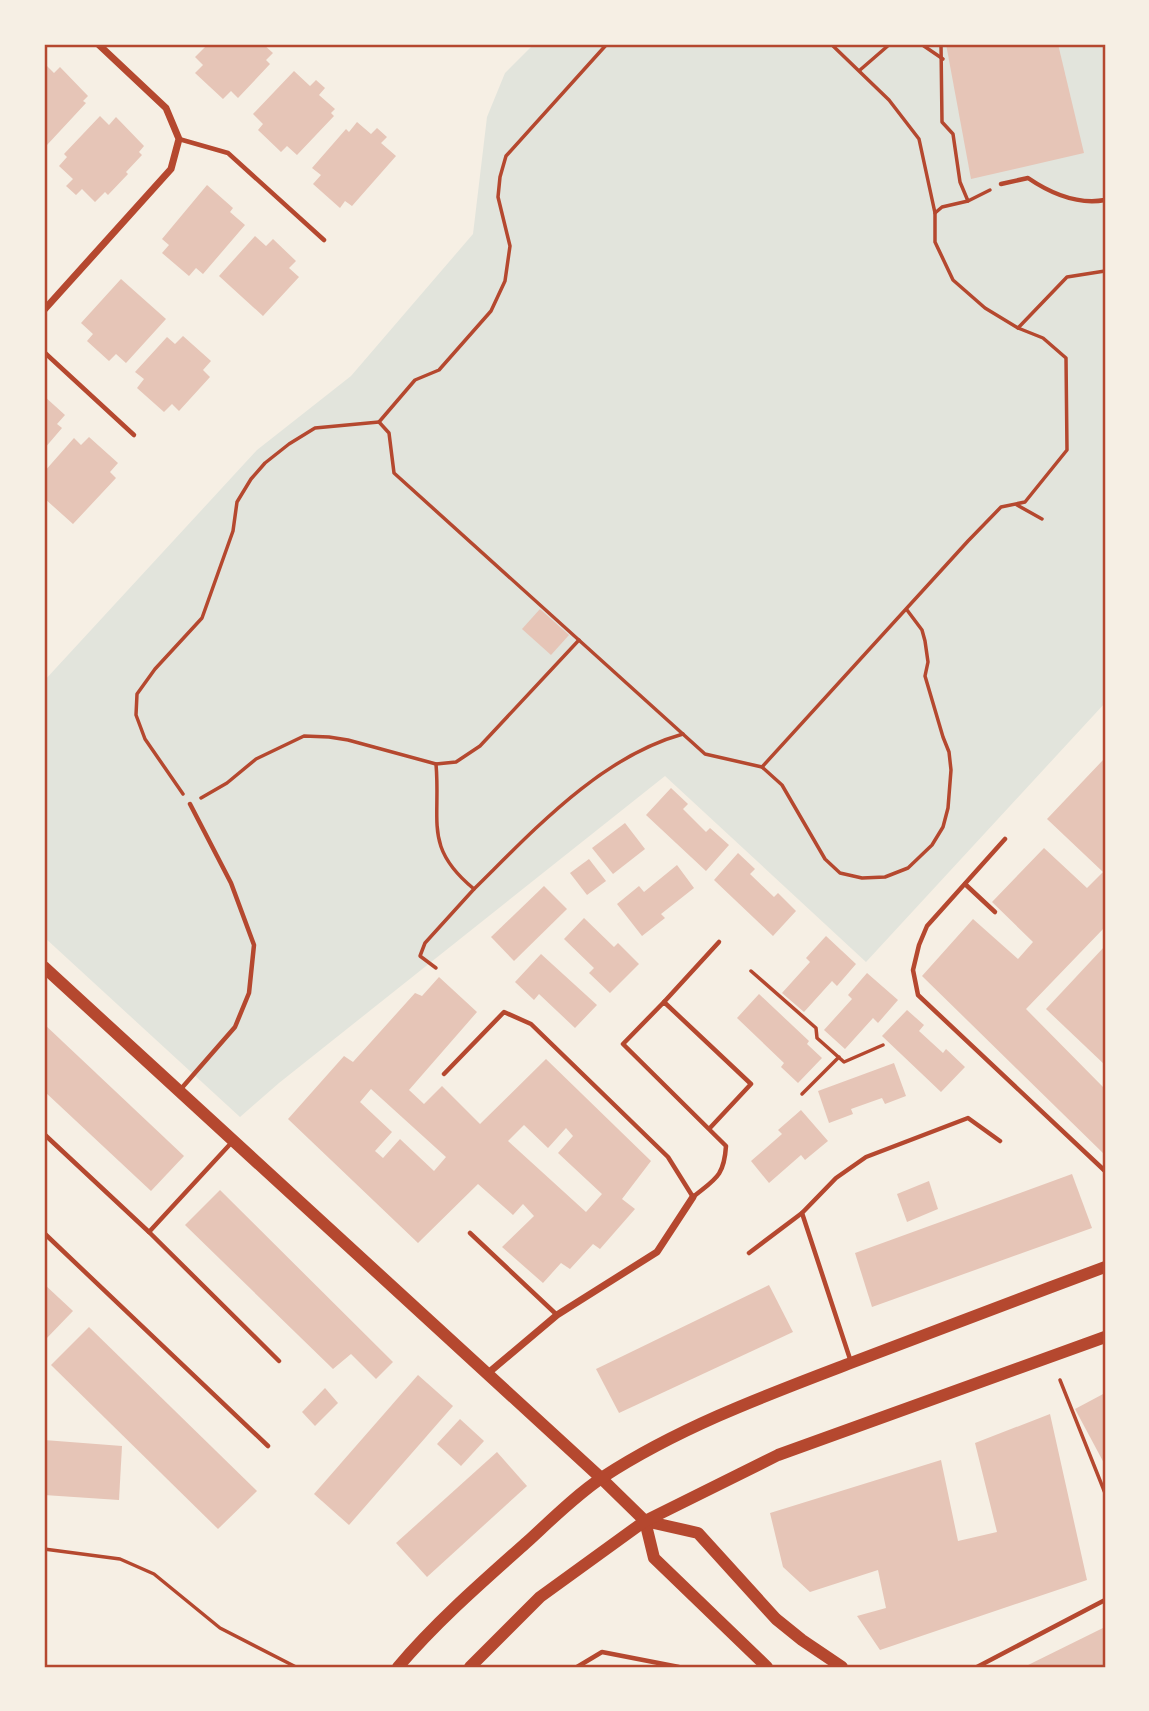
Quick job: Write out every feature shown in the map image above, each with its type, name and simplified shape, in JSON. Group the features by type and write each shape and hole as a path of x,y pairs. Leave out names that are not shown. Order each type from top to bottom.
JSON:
{"main road":[{"path":"44,967 645,1521 698,1533 776,1619 824,1663 842,1667"},
{"path":"398,1667 494,1571 601,1478 691,1428 852,1363 1105,1267"},
{"path":"470,1667 540,1597 645,1521 778,1455 1105,1336"},
{"path":"645,1521 654,1558 767,1667"}],"street":[{"path":"44,310 172,169 179,139 166,108 98,44"},
{"path":"487,1374 557,1315 657,1252 693,1197"}],"lane":[{"path":"179,139 228,153 324,240"},
{"path":"1001,184 1027,178 1051,193 1093,202 1105,200"},
{"path":"44,352 134,435"},
{"path":"179,1091 235,1027 249,993 254,945 231,883 190,804"},
{"path":"1005,839 927,926 919,944 913,970 918,995 1105,1171"},
{"path":"965,884 995,912"},
{"path":"444,1074 504,1012 531,1024 668,1157 693,1197 719,1176 726,1146 623,1044 719,942"},
{"path":"664,1002 751,1084 709,1129"},
{"path":"749,1253 802,1213 836,1178 866,1157 968,1118 1000,1141"},
{"path":"44,1134 149,1232 279,1361"},
{"path":"149,1232 233,1140"},
{"path":"802,1213 852,1363"},
{"path":"44,1233 268,1446"},
{"path":"470,1233 557,1315"},
{"path":"977,1667 1105,1600"},
{"path":"577,1667 602,1651 679,1667"}],"path":[{"path":"580,640 480,746 456,762 436,764 348,740 304,736 256,759 227,783 190,804 145,739 136,715 137,694 155,669 202,618 233,531 237,502 251,479 289,444 315,428 379,422 415,380 439,370 491,311 505,281 510,246 498,197 506,156 607,44"},
{"path":"762,767 968,541 1001,507 1025,502 1067,450 1066,358 1043,338 1018,328 985,308 953,280 935,242 935,213 919,139 889,100 831,44"},
{"path":"859,70 890,44"},
{"path":"921,44 943,60"},
{"path":"942,44 942,122 953,134 960,182 968,201"},
{"path":"935,213 942,207 968,201 1001,184"},
{"path":"1018,328 1067,277 1105,271"},
{"path":"379,422 389,433 394,473 705,754 762,767 782,785 813,834 825,859 840,873 862,878 885,877 908,868 932,845 943,827 948,808 951,770 949,752 926,676 928,662 922,630 907,610"},
{"path":"1015,504 1042,519"},
{"path":"436,968 421,956 425,943 474,889 585,785 637,750 683,733"},
{"path":"436,764 438,841 447,865 474,889"},
{"path":"751,971 816,1028 817,1038 844,1062 883,1045"},
{"path":"802,1094 839,1057"},
{"path":"1060,1380 1105,1493"},
{"path":"44,1549 120,1559 154,1574 220,1628 296,1667"}],"shaded area":[{"path":"534,44 1105,44 1105,703 866,962 665,776 279,1083 240,1117 44,937 44,681 257,450 351,376 473,234 487,117 505,73"}],"building":[{"path":"208,44 263,44 273,53 266,60 270,64 238,98 231,91 223,99 195,73 203,65 195,57"},
{"path":"946,44 1058,44 1084,153 971,179"},
{"path":"44,63 54,73 60,67 88,96 83,101 86,103 47,145 44,142"},
{"path":"294,71 310,86 316,80 325,88 319,95 335,109 331,113 334,116 297,155 287,146 281,152 258,130 263,124 253,114"},
{"path":"100,116 109,125 116,117 144,146 139,152 142,155 126,172 128,174 108,195 105,192 95,202 82,189 76,195 66,186 73,179 59,166 67,157 64,154"},
{"path":"357,122 371,134 377,128 387,137 381,143 396,156 352,206 345,201 340,208 313,184 321,175 312,168 346,129 349,132"},
{"path":"207,185 233,208 230,212 245,225 203,274 196,268 189,276 162,253 169,245 162,239"},
{"path":"255,236 266,246 273,239 296,261 289,268 299,277 263,316 219,276"},
{"path":"121,279 166,319 126,363 116,354 109,361 87,341 93,334 81,323"},
{"path":"183,336 211,361 203,370 210,377 179,411 172,404 164,412 137,388 144,379 135,372 167,337 175,344"},
{"path":"44,396 65,415 57,424 62,428 44,449"},
{"path":"89,437 118,463 110,472 116,478 73,524 44,498 44,472 74,438 81,445"},
{"path":"540,609 569,635 551,655 522,629"},
{"path":"1103,760 1105,927 1026,1009 1105,1089 1105,1155 922,976 973,919 1018,959 1033,942 992,902 1044,848 1087,888 1103,872 1047,819"},
{"path":"671,788 688,804 683,809 706,832 710,828 729,845 706,871 646,815"},
{"path":"625,823 645,849 613,874 592,848"},
{"path":"738,853 755,869 750,874 774,897 778,893 796,911 773,936 714,880"},
{"path":"589,859 606,881 587,895 570,873"},
{"path":"677,865 694,888 661,914 665,918 642,936 617,904 639,886 644,892"},
{"path":"544,886 567,909 514,961 491,937"},
{"path":"584,918 614,947 618,943 639,964 610,993 589,973 594,968 564,939"},
{"path":"826,936 856,964 837,986 832,981 804,1012 782,993 810,962 806,958"},
{"path":"1105,946 1105,1065 1046,1009"},
{"path":"541,954 597,1005 575,1028 539,994 534,1000 515,982"},
{"path":"867,973 898,1000 878,1023 873,1018 845,1049 824,1030 852,999 848,995"},
{"path":"439,977 477,1012 409,1090 424,1104 442,1086 480,1124 546,1059 651,1161 622,1199 635,1209 600,1249 593,1244 570,1269 561,1263 543,1283 502,1247 534,1216 523,1204 513,1215 478,1184 418,1243 288,1119 344,1056 353,1062 415,993 422,996","holes":["371,1089 446,1157 434,1171 400,1139 383,1158 375,1151 392,1132 360,1102","524,1125 548,1148 566,1128 573,1136 558,1153 602,1194 586,1212 508,1141"]},
{"path":"759,994 809,1041 807,1044 822,1058 798,1083 781,1067 784,1063 737,1018"},
{"path":"907,1010 924,1025 919,1031 943,1053 946,1049 965,1067 941,1092 882,1036"},
{"path":"44,1024 184,1156 151,1191 44,1091"},
{"path":"894,1063 906,1096 885,1104 882,1098 851,1109 853,1114 829,1123 818,1091"},
{"path":"801,1110 828,1141 805,1160 801,1155 769,1183 751,1161 782,1134 778,1130"},
{"path":"1072,1174 1092,1228 872,1307 855,1253"},
{"path":"929,1181 938,1209 907,1222 897,1194"},
{"path":"220,1190 393,1362 376,1379 351,1354 333,1369 185,1225"},
{"path":"44,1284 73,1311 44,1341"},
{"path":"769,1285 793,1332 619,1413 596,1369"},
{"path":"89,1327 257,1491 218,1529 51,1365"},
{"path":"418,1375 453,1406 349,1525 314,1494"},
{"path":"325,1388 338,1403 315,1426 302,1412"},
{"path":"1105,1393 1105,1465 1075,1409"},
{"path":"1050,1414 1087,1580 880,1650 857,1616 886,1608 878,1570 810,1592 783,1567 770,1513 941,1460 958,1541 997,1532 975,1443"},
{"path":"460,1419 484,1441 461,1466 437,1444"},
{"path":"44,1440 122,1446 119,1500 44,1495"},
{"path":"497,1452 527,1486 427,1577 396,1543"},
{"path":"1105,1627 1105,1667 1024,1667"}]}
